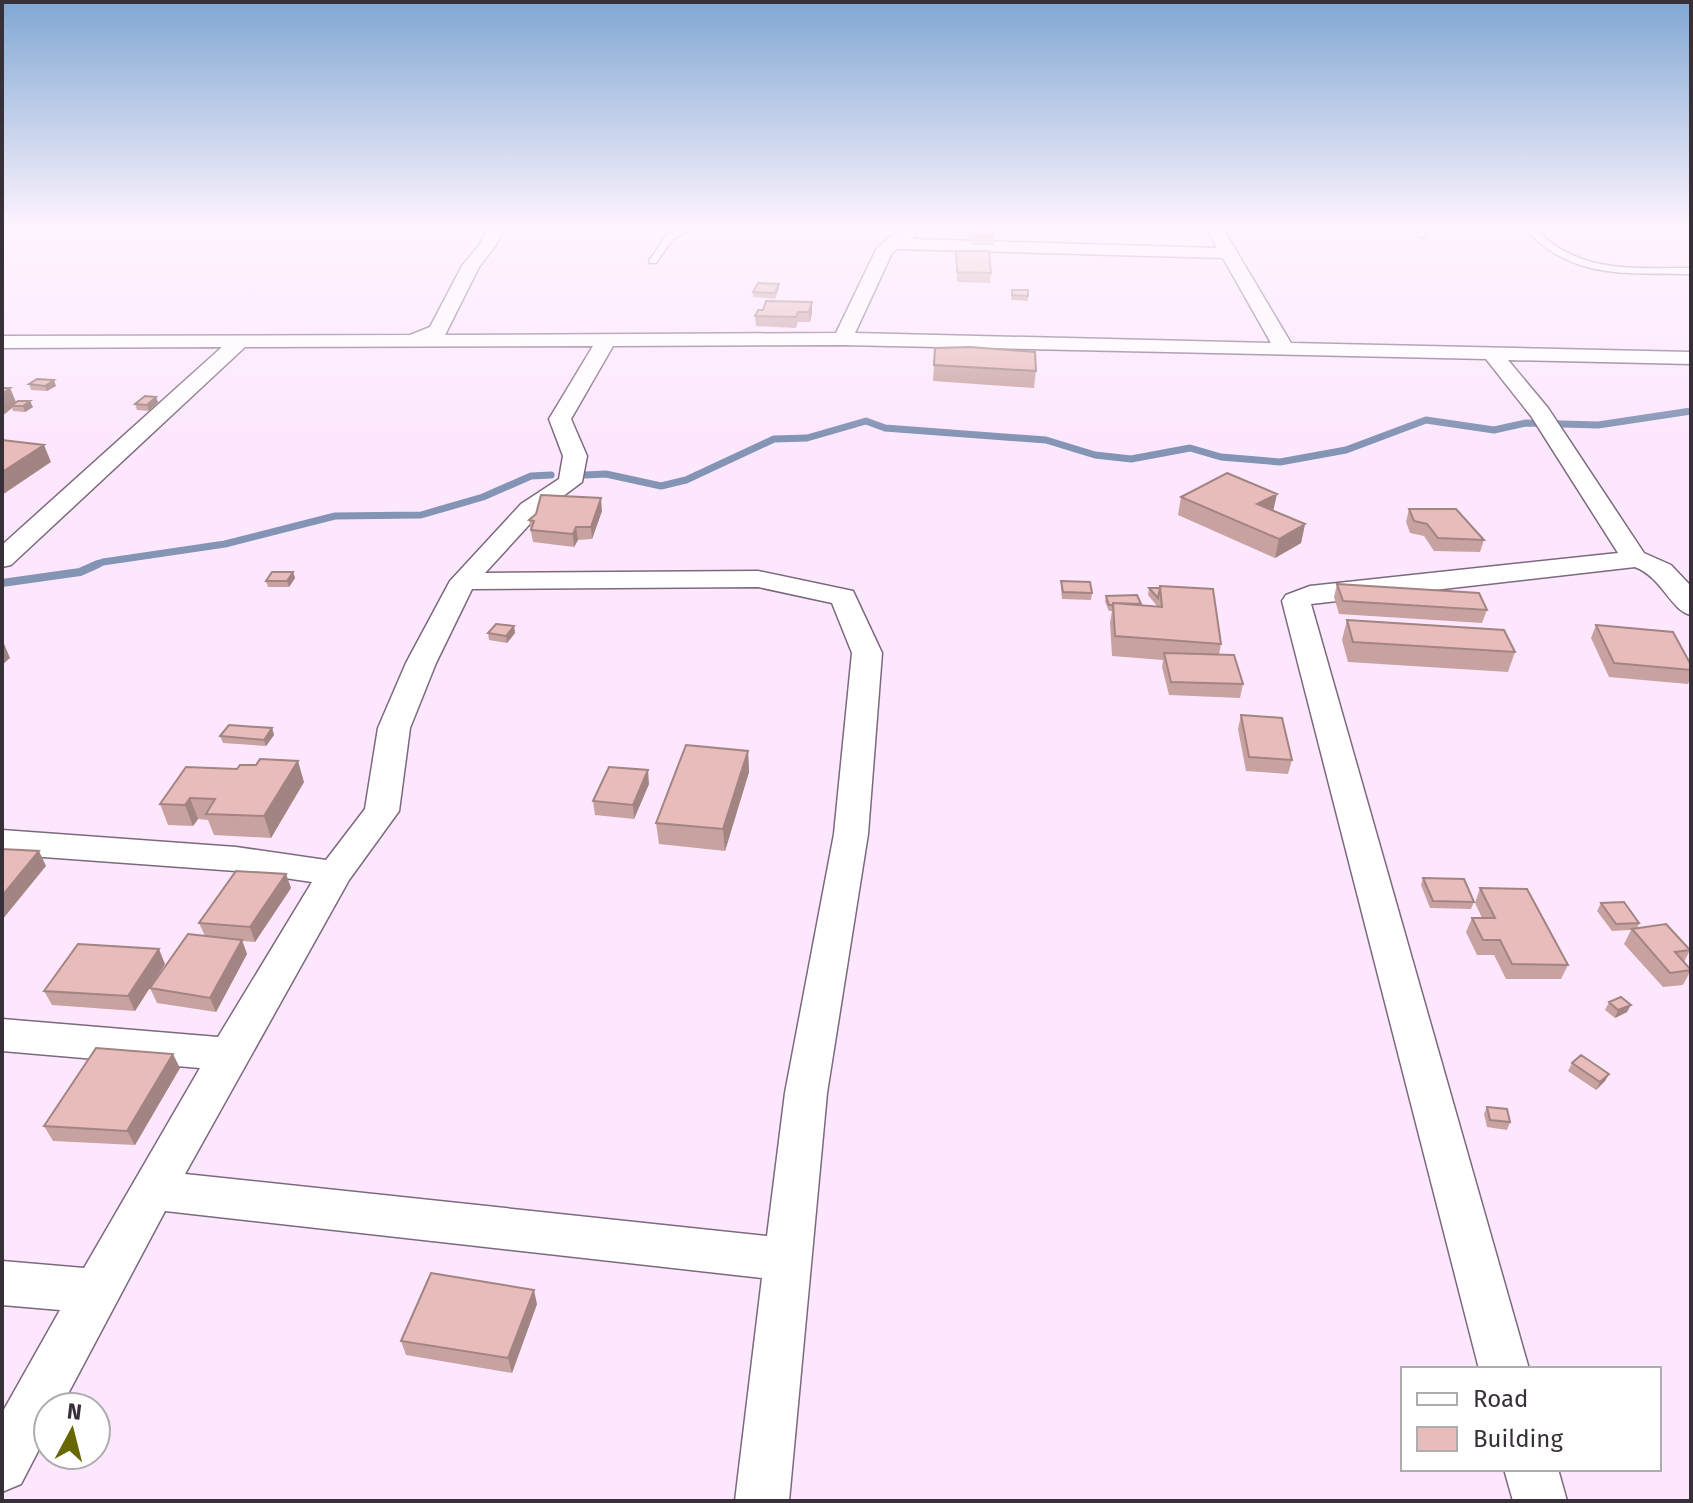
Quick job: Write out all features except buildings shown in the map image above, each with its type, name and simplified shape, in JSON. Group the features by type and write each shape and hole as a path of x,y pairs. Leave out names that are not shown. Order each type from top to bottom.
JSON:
{"street":[{"path":"411,341 438,331 455,297"},
{"path":"843,339 863,297"},
{"path":"1255,297 1285,350"},
{"path":"2,1465 229,1054 335,873 382,811 394,728 421,663 463,581 530,509 570,482 575,456 560,419 607,339"},
{"path":"2,342 843,339 1691,358"},
{"path":"2,559 239,342"},
{"path":"1493,355 1544,420 1635,559"},
{"path":"1503,1367 1296,601 1310,594 1635,559 1664,569 1691,607"},
{"path":"463,581 758,579 843,597 867,653 851,834 806,1093 762,1501"},
{"path":"2,842 236,859 335,873"},
{"path":"2,1035 229,1054"},
{"path":"154,1190 789,1260"},
{"path":"2,1283 97,1291"},
{"path":"1532,1471 1540,1501"}],"waterway":[{"path":"585,475 606,474 661,486 686,480 774,439 807,438 866,421 885,428 1046,440 1095,455 1131,459 1190,448 1221,457 1280,462 1346,450 1426,420 1494,430 1526,423 1598,425 1691,411"},
{"path":"98,564 225,544 335,516 421,515 483,497 531,476 551,475"},
{"path":"2,583 80,572 98,564"},
{"path":"93,566 98,564"}]}
